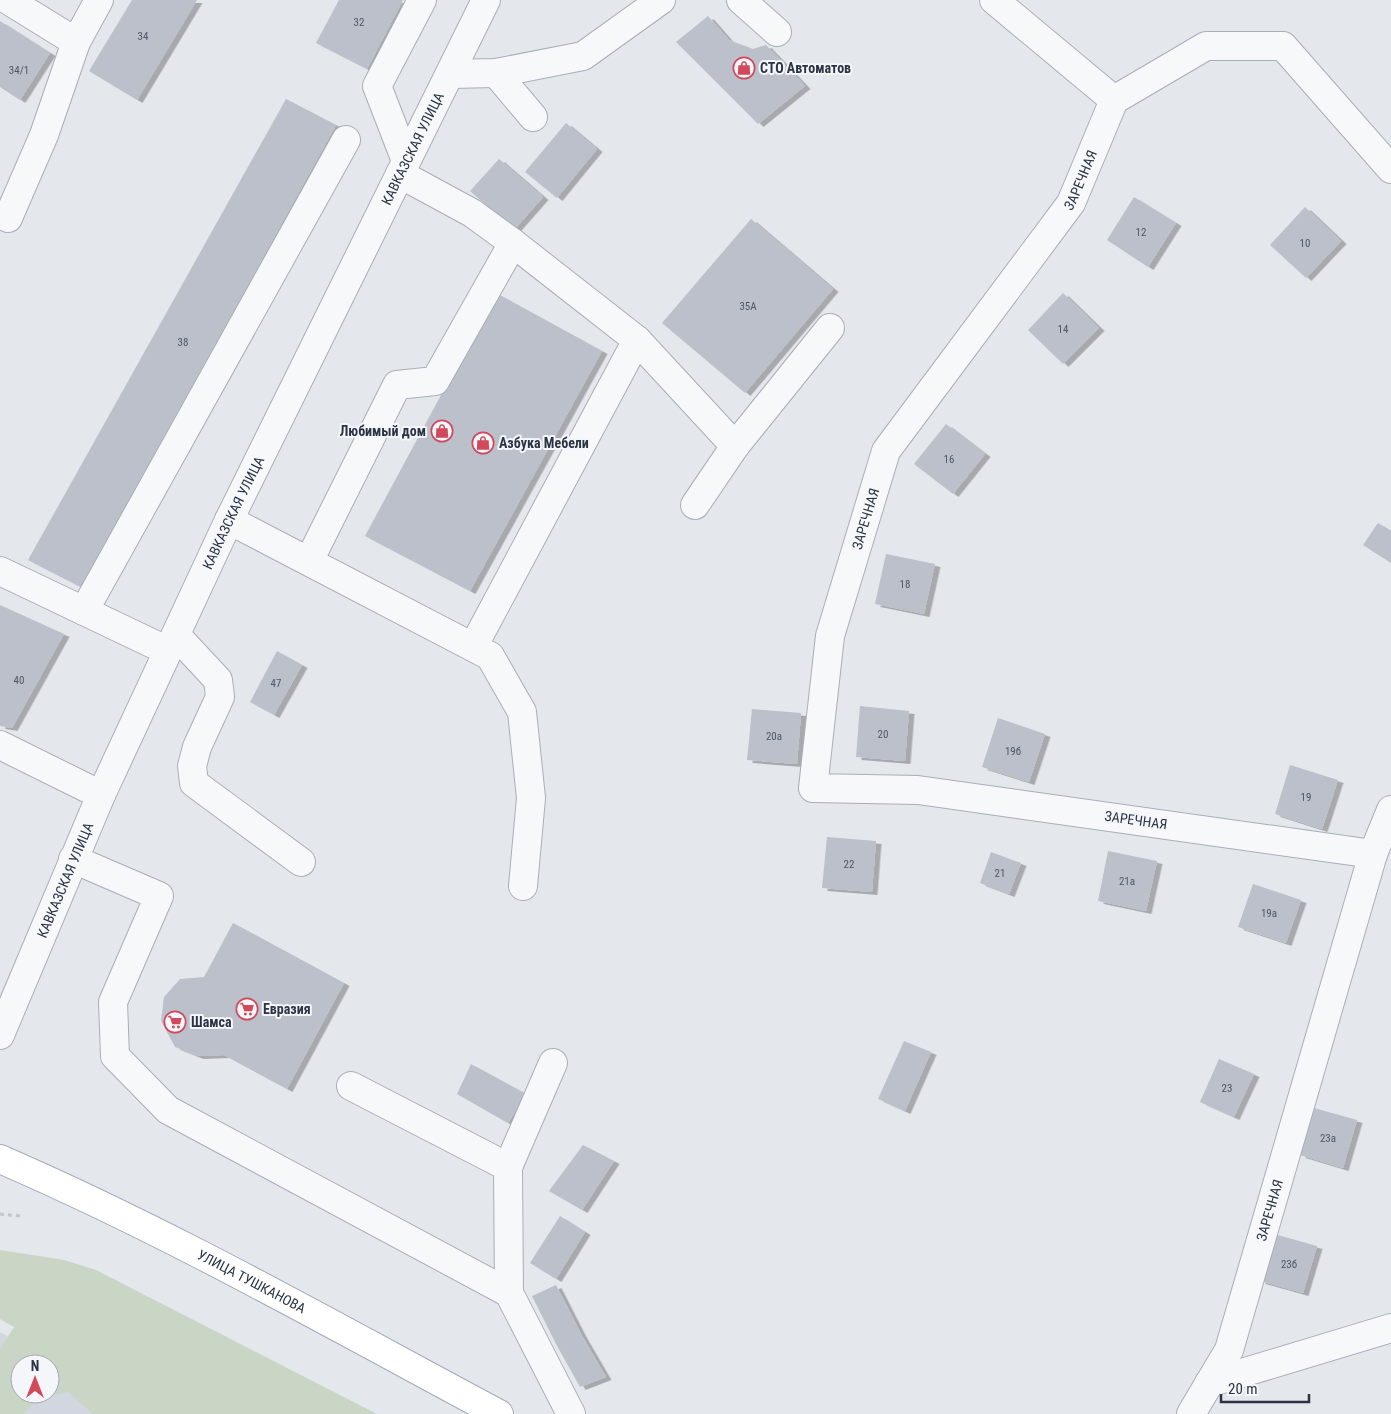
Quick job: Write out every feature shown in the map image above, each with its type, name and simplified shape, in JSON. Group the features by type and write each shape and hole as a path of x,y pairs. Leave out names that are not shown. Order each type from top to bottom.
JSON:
{"main road":[{"name":"УЛИЦА ТУШКАНОВА","path":"0,1159 59,1185 200,1254 499,1414"}],"street":[{"path":"8,0 76,42"},
{"path":"8,218 44,135 76,42 99,0"},
{"path":"422,0 377,86 403,168 472,213 637,340 735,446"},
{"name":"КАВКАЗСКАЯ УЛИЦА","path":"0,1034 101,795 229,520 486,0"},
{"path":"450,74 496,73 583,56 661,0"},
{"path":"740,0 777,32"},
{"path":"994,0 1114,100 1206,46 1283,46 1391,169"},
{"path":"496,73 533,117"},
{"name":"ЗАРЕЧНАЯ","path":"1114,100 1071,203 886,451 830,636 813,788 918,790 1373,854"},
{"path":"84,611 346,140"},
{"path":"309,562 397,385 435,381 512,243"},
{"path":"695,505 735,446 830,328"},
{"path":"473,647 637,340"},
{"path":"229,520 490,656 522,712 531,798 523,886"},
{"path":"0,570 84,611 172,643 218,680 220,697 197,747 192,766 194,783 300,862"},
{"path":"2,749 101,795"},
{"name":"ЗАРЕЧНАЯ","path":"1191,1414 1229,1350 1373,854 1391,810"},
{"path":"73,859 159,896 113,1002 115,1056 168,1110 509,1293"},
{"path":"554,1063 508,1167 509,1293 571,1414"},
{"path":"351,1086 508,1167"},
{"path":"1209,1383 1391,1328"}],"path":[{"path":"0,1214 20,1216"}],"shaded area":[{"path":"0,1332 38,1354 10,1354 10,1404 60,1404 60,1367 140,1414 0,1414"}],"green space":[{"path":"0,1250 64,1260 96,1270 377,1414 93,1414 68,1392 60,1394 60,1354 10,1354 10,1404 32,1404 23,1414 0,1414 0,1349 14,1327 0,1319"}],"building":[{"path":"132,0 197,0 137,100 89,71"},
{"path":"339,0 403,0 367,69 316,43"},
{"name":"СТО Автоматов","path":"708,16 729,40 753,49 766,45 805,86 758,124 676,42"},
{"path":"0,21 50,53 20,100 0,87"},
{"path":"286,99 336,125 81,587 28,560"},
{"path":"566,123 597,149 557,198 525,172"},
{"path":"499,159 543,197 514,230 470,191"},
{"path":"1134,197 1176,223 1148,267 1107,240"},
{"path":"1305,207 1341,241 1306,278 1270,245"},
{"path":"751,219 833,289 745,393 662,323"},
{"name":"Азбука Мебели","path":"496,293 602,351 470,591 365,536"},
{"path":"1063,293 1099,328 1063,364 1028,330"},
{"path":"946,424 985,454 953,494 914,464"},
{"path":"1378,523 1391,531 1391,563 1363,545"},
{"path":"886,554 935,564 924,614 875,604"},
{"path":"0,605 64,634 12,728 0,726"},
{"path":"277,651 302,665 274,715 250,702"},
{"path":"860,706 909,711 905,761 856,757"},
{"path":"752,709 801,713 797,764 747,760"},
{"path":"998,718 1045,734 1029,782 982,767"},
{"path":"1290,765 1338,780 1322,829 1275,814"},
{"path":"827,837 876,841 872,892 822,888"},
{"path":"1108,851 1157,861 1146,911 1098,901"},
{"path":"991,852 1021,863 1009,894 980,883"},
{"path":"1253,884 1301,900 1286,943 1238,927"},
{"name":"Евразия","path":"233,923 344,983 287,1089 224,1055 198,1056 175,1047 161,1021 164,997 180,979 204,977"},
{"path":"904,1041 931,1052 905,1111 878,1099"},
{"path":"1219,1059 1254,1074 1234,1117 1200,1102"},
{"path":"471,1064 526,1094 508,1123 457,1094"},
{"path":"1314,1108 1357,1120 1343,1168 1300,1155"},
{"path":"583,1145 614,1161 582,1210 549,1191"},
{"path":"560,1216 585,1232 556,1279 530,1263"},
{"path":"1274,1234 1317,1246 1303,1293 1260,1281"},
{"path":"556,1285 606,1377 580,1387 532,1296"}],"place":[{"name":"СТО Автоматов","path":"744,68"},
{"name":"Любимый дом","path":"442,431"},
{"name":"Азбука Мебели","path":"483,443"},
{"name":"Евразия","path":"247,1009"},
{"name":"Шамса","path":"175,1022"}]}
